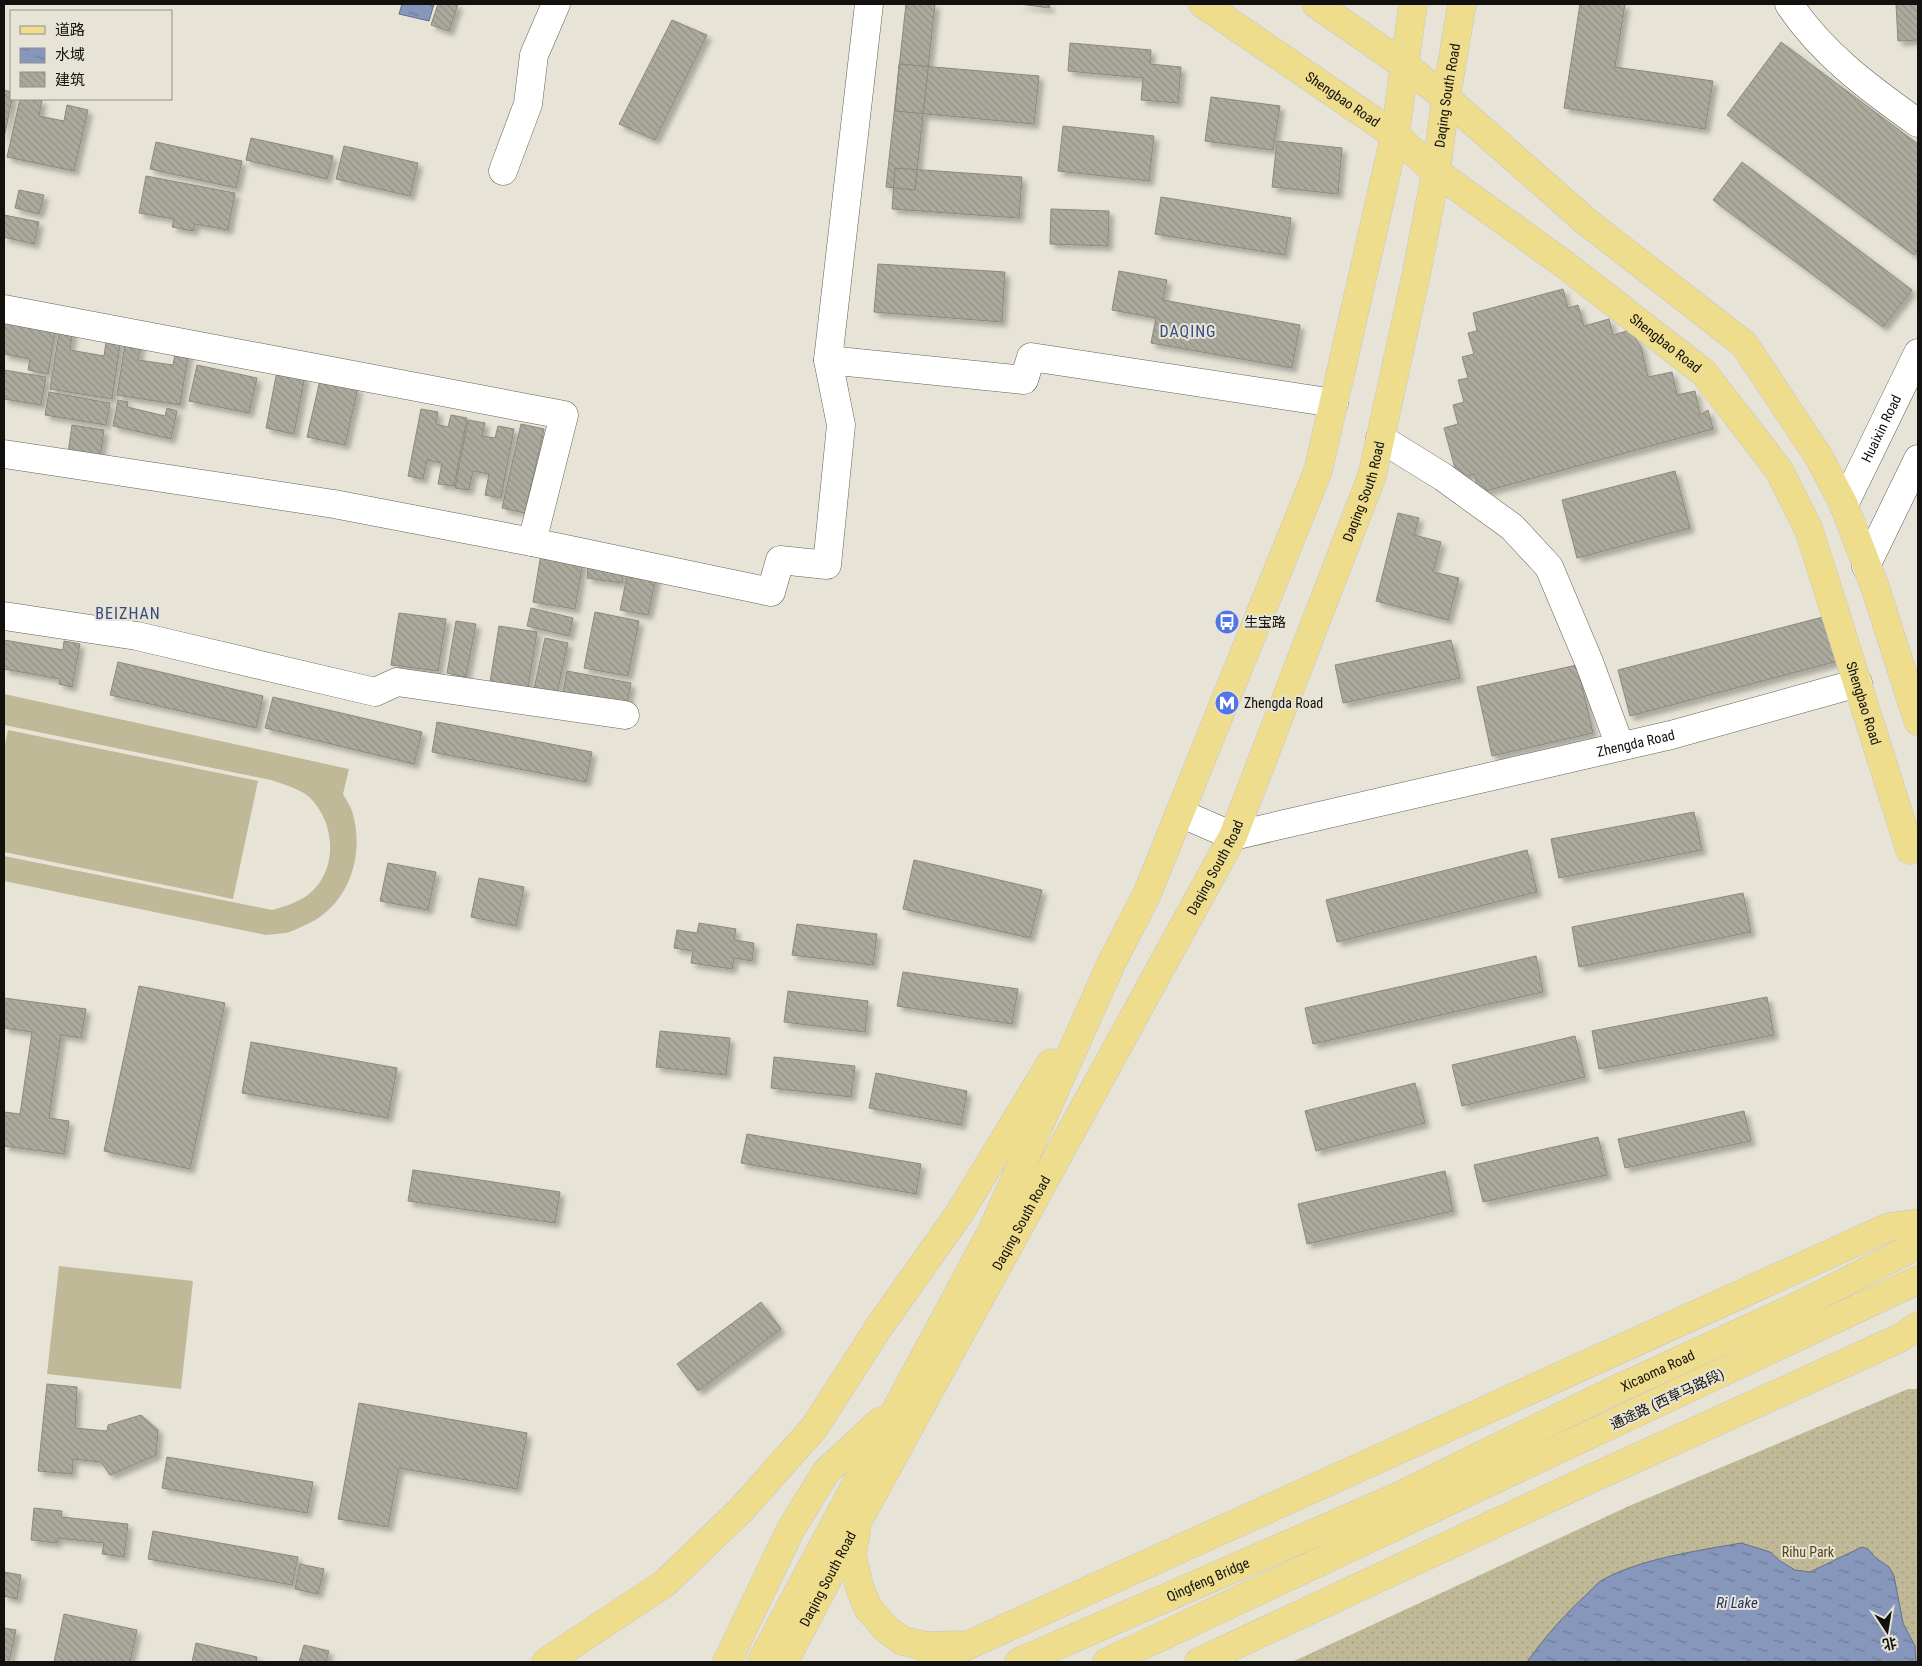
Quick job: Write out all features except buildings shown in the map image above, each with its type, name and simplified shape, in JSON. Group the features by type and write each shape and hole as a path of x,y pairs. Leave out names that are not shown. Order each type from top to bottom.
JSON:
{"main road":[{"name":"Shengbao Road","path":"1203,4 1395,135 1436,172 1564,264 1704,373 1779,470 1809,530 1910,850"},
{"path":"1316,4 1404,65 1446,98 1588,223 1744,344 1819,457 1844,505 1875,587 1918,721"},
{"name":"Daqing South Road","path":"761,1662 992,1231 1111,964 1147,894 1318,470 1395,135 1413,4"},
{"name":"Daqing South Road","path":"784,1662 859,1519 1234,836 1372,476 1418,271 1436,172 1462,4"},
{"path":"546,1662 664,1584 741,1510 814,1428 878,1327 959,1214 1111,964"},
{"path":"931,1662 1889,1227 1918,1223"},
{"name":"Xicaoma Road","path":"1397,1497 1609,1393 1798,1306 1918,1245"},
{"name":"通途路 (西草马路段)","path":"1108,1662 1918,1280"},
{"path":"1199,1662 1577,1485 1900,1338 1918,1326"},
{"path":"727,1662 791,1529 826,1472 897,1407"},
{"name":"Qingfeng Bridge","path":"1019,1662 1397,1497"},
{"path":"859,1519 852,1555 860,1589 868,1608 887,1630 903,1641 926,1646 968,1645"}],"street":[{"path":"503,171 528,104 534,55 556,4"},
{"path":"4,454 334,504 532,542 771,592 780,560 827,565 841,425 828,360 869,4"},
{"path":"1789,4 1800,20 1845,68 1918,123"},
{"path":"4,308 564,415 532,542"},
{"name":"Huaixin Road","path":"1844,505 1918,353"},
{"path":"828,360 1024,380 1031,357 1334,403"},
{"path":"1380,438 1443,478 1512,527 1550,567 1589,662 1620,746"},
{"path":"1866,566 1918,459"},
{"path":"4,616 137,636 375,692 397,682 625,714"},
{"name":"Zhengda Road","path":"1234,836 1671,735 1858,683"},
{"path":"1180,813 1234,836"}],"green space":[{"path":"4,694 349,769 343,794 352,811 357,845 350,879 342,894 332,907 319,918 290,932 266,935 4,881 4,856 272,910 305,897 316,888 328,865 330,851 326,824 321,812 309,797 299,790 271,780 4,725"},
{"path":"8,730 258,781 233,899 4,852 4,750"},
{"path":"59,1266 193,1281 181,1389 47,1374"},
{"name":"Rihu Park","path":"1908,1389 1918,1389 1918,1662 1292,1662 1629,1506"}],"water":[{"path":"402,4 434,4 429,21 399,14"},
{"name":"Ri Lake","path":"1741,1543 1770,1552 1795,1570 1810,1572 1862,1547 1868,1549 1876,1558 1889,1567 1894,1576 1903,1623 1915,1646 1916,1662 1527,1662 1563,1618 1604,1579 1653,1560"}],"place":[{"name":"生宝路","path":"1227,622"},
{"name":"Zhengda Road","path":"1227,703"}],"district":[{"name":"DAQING","path":"1188,331"},
{"name":"BEIZHAN","path":"128,613"}]}
